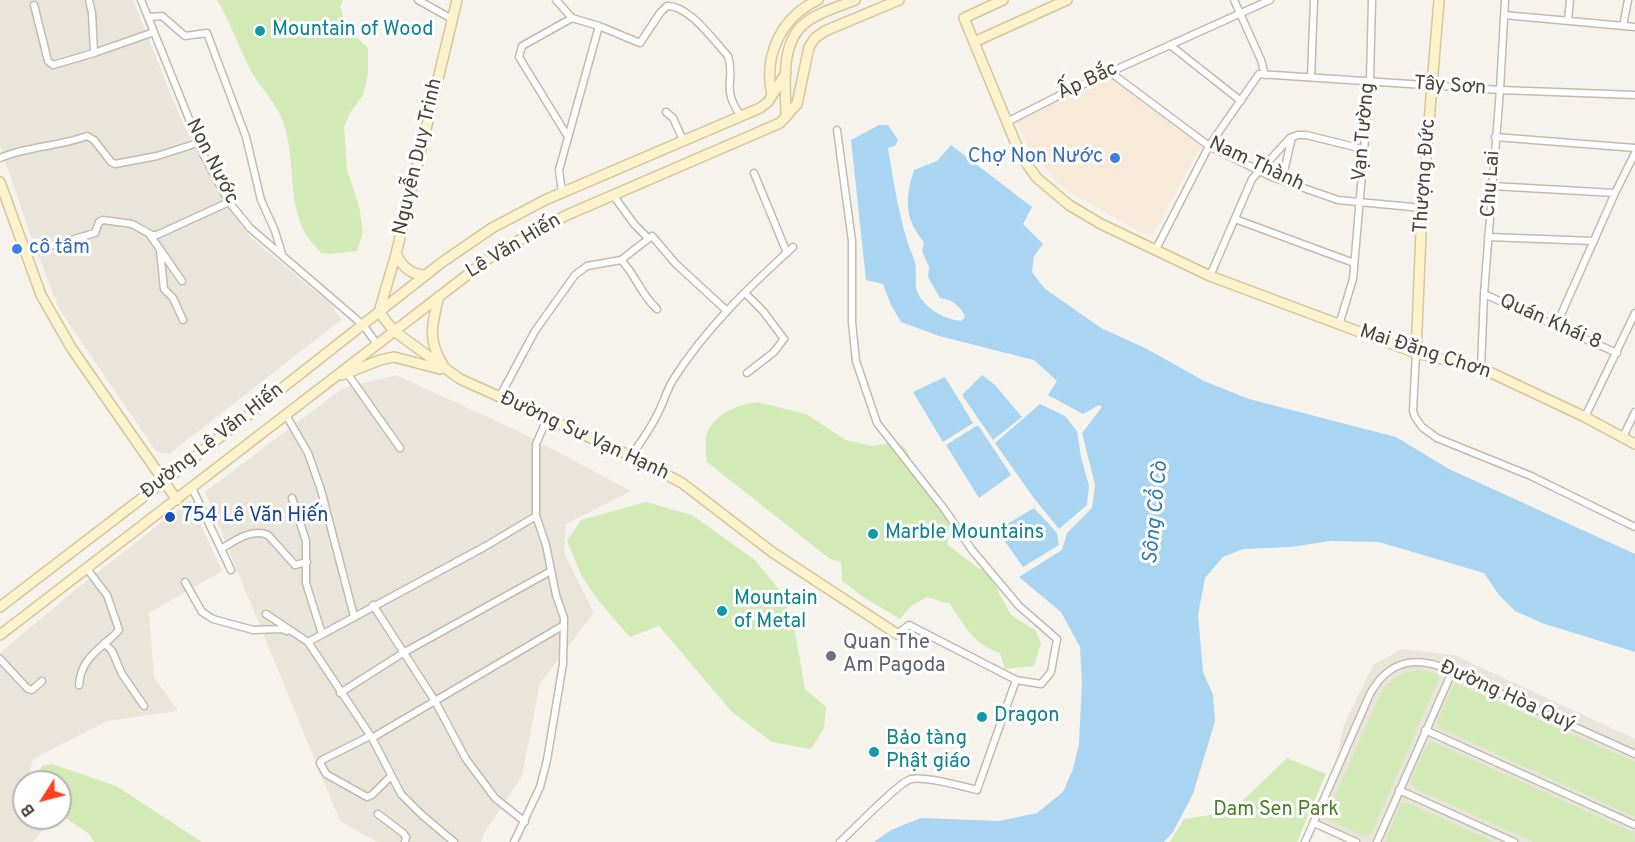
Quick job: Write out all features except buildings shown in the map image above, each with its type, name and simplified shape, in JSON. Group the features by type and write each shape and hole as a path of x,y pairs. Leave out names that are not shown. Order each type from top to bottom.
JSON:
{"main road":[{"name":"Nguyễn Duy Trinh","path":"379,312 396,254 457,0"},
{"path":"772,95 768,79 777,39 783,27 807,5 818,0"},
{"path":"786,117 788,51 794,37 804,24 815,17 855,0"},
{"path":"786,117 797,104 809,47 815,38 836,26 899,0"},
{"path":"975,0 982,10 1003,0"},
{"name":"Thượng Đức","path":"1416,353 1422,208 1439,0"},
{"path":"974,42 1063,1"},
{"name":"Mai Đăng Chơn","path":"982,10 964,18 1021,156 1037,178 1069,205 1101,224 1210,276 1416,353 1481,368 1585,417 1635,444"},
{"path":"772,95 786,74"},
{"name":"Lê Văn Hiến","path":"426,275 492,228 562,192 760,108 772,95"},
{"name":"Lê Văn Hiến","path":"286,415 488,259 514,243 567,215 771,129 786,117"},
{"path":"0,184 41,295 72,350 177,500"},
{"path":"396,254 406,269 417,275 426,275"},
{"name":"Đường Lê Văn Hiến","path":"0,607 426,275"},
{"path":"439,296 431,326 435,351 445,370"},
{"name":"Đường Sư Vạn Hạnh","path":"379,312 394,331 445,370 473,387 631,456 682,483 772,552 897,634"},
{"path":"334,378 394,357 445,370"},
{"name":"Đường Lê Văn Hiến","path":"0,635 286,415"}],"street":[{"path":"89,0 94,53"},
{"name":"Non Nước","path":"141,0 198,143 229,202 250,228 363,324 377,344"},
{"path":"418,0 452,19"},
{"path":"556,0 572,18 599,26 640,43 665,7 679,8 692,18 728,56 730,62 729,94 732,104 741,116"},
{"path":"1156,249 1209,146 1259,74 1265,75 1261,60 1234,0"},
{"name":"Ấp Bắc","path":"1007,122 1110,72 1270,0"},
{"path":"1311,77 1314,0"},
{"name":"Vạn Tường","path":"1339,325 1353,279 1370,81 1372,0"},
{"name":"Chu Lai","path":"1481,368 1484,294 1505,0"},
{"path":"1568,21 1570,0"},
{"path":"1623,26 1628,0"},
{"path":"34,5 50,64 53,65 153,32"},
{"path":"1504,15 1635,27"},
{"path":"148,17 162,16 185,36 207,33 243,130 261,200 275,231 282,254"},
{"path":"568,137 519,57 522,46 572,18"},
{"path":"562,192 559,170 599,26"},
{"path":"1170,45 1241,101"},
{"name":"Nam Thành","path":"1110,72 1209,146 1260,171 1338,200 1359,200 1422,208"},
{"name":"Tây Sơn","path":"1265,75 1500,90 1635,95"},
{"path":"666,112 673,118 683,140"},
{"path":"837,130 852,242 852,322 856,361 877,423 992,574 1019,606 1058,639 1052,672 1041,684 1016,680 977,790 936,781 910,779 840,842"},
{"path":"0,158 12,153 70,142 87,136 94,140 115,164 157,156 198,143"},
{"path":"1210,276 1252,179 1292,137 1312,136 1363,149"},
{"path":"1495,136 1635,147"},
{"path":"1282,180 1292,137"},
{"path":"1556,326 1635,153"},
{"path":"754,173 787,253"},
{"path":"1492,186 1615,193"},
{"path":"614,195 634,224 648,238"},
{"path":"26,252 95,233 99,222 103,220 132,224 157,235 229,202"},
{"path":"1235,219 1354,263"},
{"path":"148,232 182,281"},
{"path":"499,398 535,331 575,274 587,266 621,260 652,236 676,264 727,310"},
{"path":"1488,237 1594,241"},
{"path":"631,456 656,418 672,382 688,358 727,310 794,247"},
{"path":"160,249 164,287 183,320"},
{"path":"621,260 657,309"},
{"path":"745,292 784,339 774,352 747,373"},
{"name":"Quán Khái 8","path":"1484,294 1617,353"},
{"path":"1585,417 1635,313"},
{"path":"1416,353 1413,411 1422,427 1437,438 1532,476 1635,527"},
{"path":"347,373 400,448"},
{"path":"1623,437 1635,412"},
{"path":"286,415 308,453 321,490 354,616"},
{"path":"514,842 540,787 547,760 563,664 564,618 556,595 546,545 536,516 536,444 547,419"},
{"path":"192,488 231,570"},
{"path":"292,498 306,541 308,592 322,634"},
{"path":"308,642 486,546 536,516"},
{"path":"221,549 246,535 262,532 268,535 294,565 306,562"},
{"path":"79,685 82,671 93,652 119,630 107,595 87,569"},
{"path":"340,693 403,653 551,571"},
{"path":"185,582 202,612 213,619 253,630 282,629 296,634"},
{"path":"373,605 435,701 466,759 495,798 525,822"},
{"path":"266,614 308,642 371,737 401,794 454,842"},
{"name":"Đường Sư Vạn Hạnh","path":"897,634 909,624 1016,680"},
{"path":"391,776 372,795 367,796 326,774 320,763 435,701 564,625"},
{"path":"104,643 112,651 126,680 144,706"},
{"path":"0,659 28,689 32,690 42,681"},
{"name":"Đường Hòa Quý","path":"1305,842 1370,694 1380,679 1391,669 1414,661 1431,663 1635,754"},
{"path":"1377,842 1452,672"},
{"path":"1425,730 1635,825"},
{"path":"1400,790 1514,842"},
{"path":"378,814 403,833 406,837 405,842"},
{"path":"1314,823 1356,842"}],"shaded area":[{"path":"0,0 133,0 178,112 202,163 250,237 332,305 341,320 169,454 156,451 59,309 30,234 0,146"},
{"name":"Chợ Non Nước","path":"1110,77 1201,146 1153,234 1142,233 1068,191 1057,182 1028,146 1017,122"},
{"path":"396,375 522,433 631,491 566,524 564,553 594,613 540,683 522,776 484,833 481,842 377,842 340,821 205,492 343,388"},
{"path":"190,500 222,571 149,613 154,677 178,711 107,721 33,759 30,770 12,770 12,830 43,830 33,842 0,842 0,653 75,590"},
{"path":"1402,649 1454,655 1635,739 1635,842 1347,842 1310,825 1334,769 1344,725 1373,665"}],"green space":[{"path":"217,0 343,0 340,7 347,28 368,48 368,73 363,95 350,113 344,127 347,170 359,206 363,233 357,251 321,253 306,234 295,205 289,149 283,122 251,71"},
{"name":"Marble Mountains","path":"757,402 806,414 846,440 872,446 897,442 906,449 920,480 949,523 948,545 978,568 987,571 1011,615 1036,631 1041,643 1034,666 1005,669 1000,653 976,639 950,604 927,597 911,606 900,619 865,598 842,581 841,562 830,559 707,462 706,438 713,423 726,412"},
{"path":"646,502 692,515 755,560 781,592 794,626 805,689 826,707 824,728 811,749 772,742 732,712 659,626 630,637 600,603 581,575 567,541 581,520"},
{"path":"1420,670 1437,674 1439,679 1371,834 1365,836 1329,820 1327,814 1381,692 1398,676"},
{"path":"1456,683 1635,762 1635,817 1440,728 1437,722"},
{"path":"1433,742 1635,833 1635,842 1534,842 1414,788 1411,781 1426,746"},
{"name":"Dam Sen Park","path":"1287,758 1326,774 1297,842 1170,842 1184,819 1231,812"},
{"path":"52,764 69,770 40,770 42,766"},
{"path":"72,771 116,786 202,842 94,842 89,834 72,822"},
{"path":"1403,803 1494,842 1385,842 1400,805"}],"water":[{"name":"Sông Cổ Cò","path":"879,125 888,125 898,140 895,146 888,148 896,194 915,262 918,292 931,309 951,319 961,321 965,317 955,304 940,298 928,277 929,267 922,251 924,242 913,225 908,208 909,190 914,170 937,161 951,145 1032,207 1023,224 1043,244 1034,256 1032,272 1044,288 1101,328 1147,349 1204,381 1249,399 1396,437 1449,469 1635,554 1635,652 1542,623 1515,611 1499,595 1484,573 1379,542 1330,541 1291,547 1243,549 1223,557 1205,578 1198,615 1203,672 1213,695 1215,721 1193,794 1173,832 1164,842 874,842 891,830 921,818 999,821 1037,813 1063,792 1073,769 1079,744 1082,683 1080,647 1061,612 1019,577 1062,550 1067,533 1092,508 1095,485 1082,433 1102,407 1099,405 1083,414 1048,395 1057,381 1034,360 939,336 901,322 883,284 866,280 851,140"},
{"path":"982,375 995,385 1022,417 993,440 962,395"},
{"path":"945,377 973,423 943,442 913,392"},
{"path":"1040,404 1065,416 1077,431 1089,486 1087,505 1059,529 995,443"},
{"path":"978,425 1011,475 979,498 946,445"},
{"path":"1034,508 1057,533 1059,545 1023,567 997,530"}],"place":[{"name":"Mountain of Wood","path":"260,31"},
{"name":"Chợ Non Nước","path":"1115,158"},
{"name":"cô tâm","path":"17,249"},
{"name":"754 Lê Văn Hiến","path":"170,517"},
{"name":"Marble Mountains","path":"873,534"},
{"name":"Mountain of Metal","path":"722,611"},
{"name":"Quan The Am Pagoda","path":"831,656"},
{"name":"Dragon","path":"982,717"},
{"name":"Bảo tàng Phật giáo","path":"874,752"}]}
